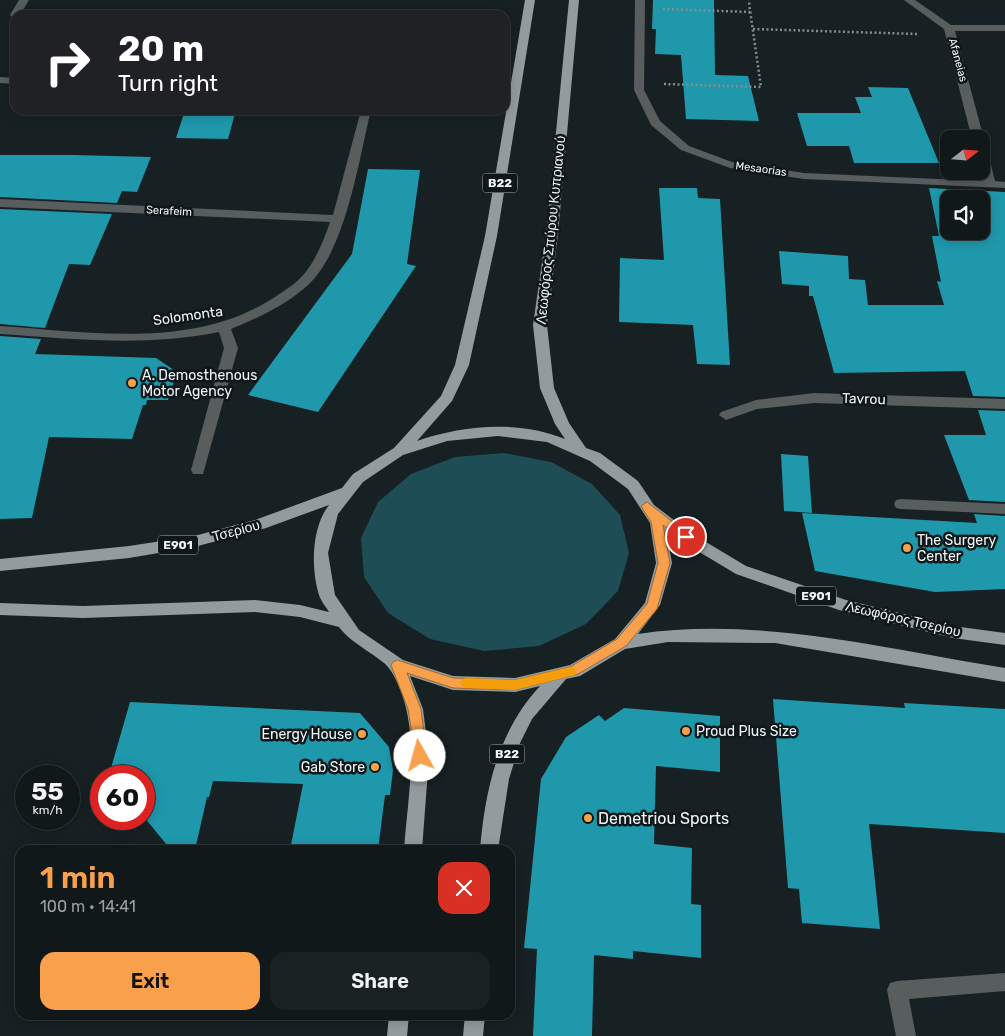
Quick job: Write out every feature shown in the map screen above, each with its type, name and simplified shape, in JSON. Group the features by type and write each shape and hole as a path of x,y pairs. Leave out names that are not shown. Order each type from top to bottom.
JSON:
{"main road":[{"name":"B22","path":"398,452 447,398 462,365 491,236 530,0"},
{"name":"Λεωφόρος Σπύρου Κυπριανού","path":"574,0 552,234 540,325 547,388 562,424 581,451"},
{"path":"498,431 549,438 596,457 633,485 657,522 664,563 652,605 621,643 574,671 515,685 453,683 397,665 353,634 344,622 327,596 320,553 331,513 358,478 398,452 446,436 498,431"},
{"name":"Τσερίου","path":"0,565 172,546 238,532 271,522 348,492"},
{"name":"Λεωφόρος Τσερίου","path":"647,506 686,537 741,570 845,606 953,632 1005,639"},
{"path":"0,609 83,612 255,606 300,611 344,622"},
{"path":"621,643 668,636 774,637 1005,675"},
{"path":"397,665 415,709 420,756 413,845"},
{"name":"B22","path":"489,845 490,826 505,760 525,715 561,674"},
{"path":"397,1036 399,1020"},
{"path":"473,1036 475,1020"}],"street":[{"path":"16,10 24,0"},
{"name":"Afaneias","path":"909,0 950,31 976,130"},
{"name":"Mesaorias","path":"640,4 639,90 655,123 684,148 730,165 804,176 1005,185"},
{"path":"950,31 1005,28"},
{"name":"Solomonta","path":"0,330 143,338 184,335 224,328 255,315 281,300 309,276 326,246 337,219 365,115"},
{"path":"989,180 990,184"},
{"name":"Serafeim","path":"0,203 337,219"},
{"path":"198,470 231,348 224,328"},
{"name":"Tavrou","path":"726,414 764,404 814,398 1005,404"},
{"path":"901,504 1005,509"},
{"path":"906,1036 898,990 1005,982"}],"path":[{"path":"640,84 761,86 750,0"},
{"path":"640,4 750,10"},
{"path":"753,29 950,31"}],"shaded area":[{"path":"504,453 551,462 592,484 620,515 629,553 618,591 586,624 539,646 484,651 430,639 388,613 364,577 361,538 378,502 411,474 455,457"}],"building":[{"path":"653,0 714,0 715,75 748,76 759,121 686,119 681,55 655,54 656,29 652,29"},
{"path":"868,87 908,88 939,163 854,163 849,146 807,146 797,113 861,113 855,97 872,97"},
{"path":"183,115 235,115 228,139 176,138"},
{"path":"0,155 151,157 137,192 122,191 117,203 0,197"},
{"path":"368,169 420,170 407,264 416,266 318,412 248,395 352,254"},
{"path":"659,188 697,188 698,198 720,199 730,365 697,364 693,325 619,322 620,258 664,260"},
{"path":"929,188 967,190 940,190 940,240 990,240 990,191 1005,192 1005,397 973,396 965,371 834,373 813,296 809,296 809,286 782,284 779,251 848,256 849,279 865,280 868,305 944,305 937,281 941,282 932,236 939,236"},
{"path":"0,209 112,214 90,265 69,264 45,328 0,324"},
{"path":"0,336 41,339 35,354 156,358 177,372 168,400 147,400 146,405 143,405 132,439 49,437 32,518 0,519"},
{"path":"978,410 1005,411 1005,502 969,500 944,435 986,435"},
{"path":"781,454 808,456 812,513 784,511"},
{"name":"The Surgery Center","path":"802,513 977,523 974,514 1005,516 1005,589 935,592 815,571"},
{"path":"773,699 905,708 904,703 1005,709 1005,833 869,824 880,929 802,923 799,889 788,888"},
{"path":"130,702 360,713 389,747 393,770 390,795 385,795 379,845 291,845 303,784 213,781 209,797 207,797 196,845 167,845 155,830 155,765 112,765"},
{"name":"Demetriou Sports","path":"624,708 720,716 720,772 656,766 654,844 692,848 691,904 701,905 701,958 633,951 633,959 594,955 592,1036 533,1036 537,949 524,948 541,779 566,737 599,715 605,721"}],"slow traffic":[{"path":"465,683 515,685 570,672"}],"place":[{"name":"A. Demosthenous Motor Agency","path":"132,383"},
{"name":"The Surgery Center","path":"907,548"},
{"name":"Proud Plus Size","path":"686,731"},
{"name":"Energy House","path":"362,734"},
{"name":"Gab Store","path":"375,767"},
{"name":"Demetriou Sports","path":"588,818"}],"route":[{"path":"420,756 415,709 397,665 453,683 515,685 574,671 621,643 652,605 664,563 657,522 647,506 686,537"}]}
